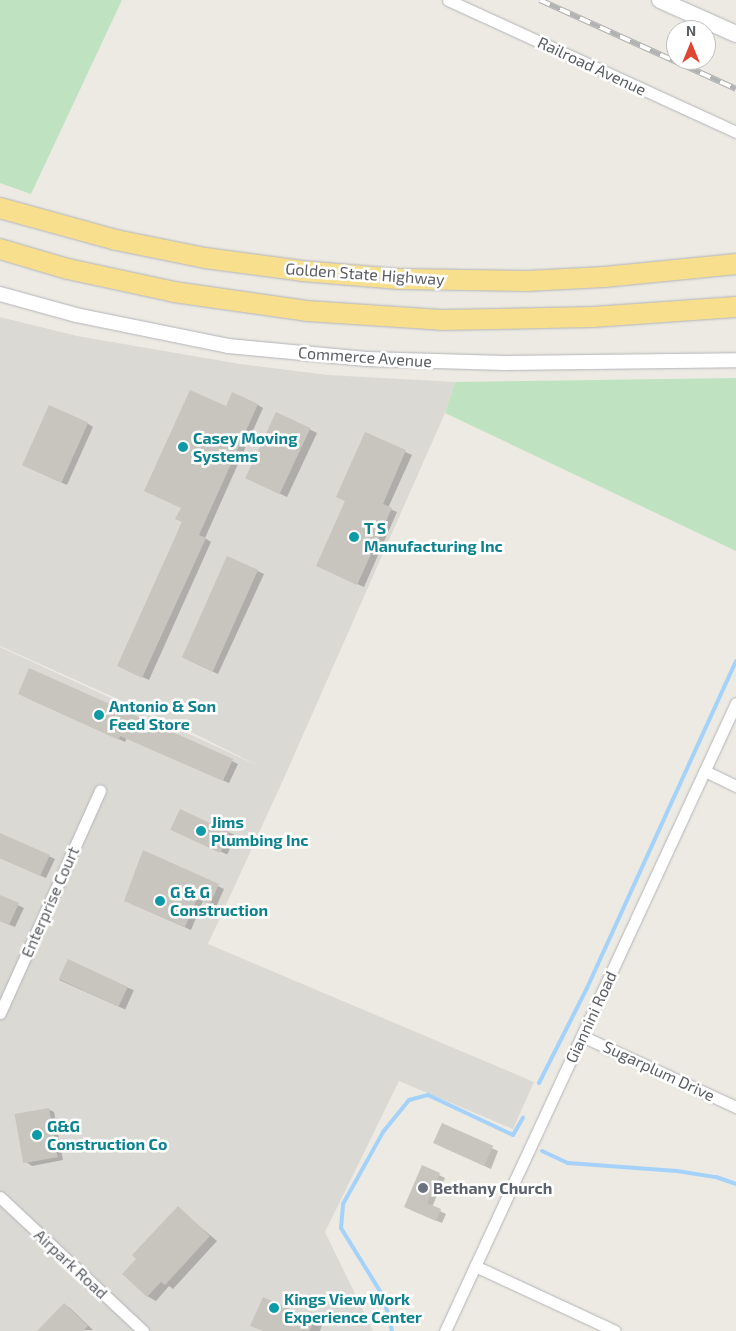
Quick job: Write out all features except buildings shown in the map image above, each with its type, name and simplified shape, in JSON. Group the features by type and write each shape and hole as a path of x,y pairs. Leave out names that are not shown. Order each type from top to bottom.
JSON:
{"highway":[{"name":"Golden State Highway","path":"0,208 116,240 205,258 302,271 399,279 527,281 604,277 736,264"},
{"path":"0,249 68,269 174,292 307,311 441,320 593,317 736,307"}],"main road":[{"path":"660,0 736,34"}],"street":[{"name":"Railroad Avenue","path":"448,0 736,132"},
{"name":"Commerce Avenue","path":"0,294 76,314 228,346 370,360 505,363 736,360"},
{"name":"Giannini Road","path":"445,1331 736,702"},
{"path":"705,771 736,786"},
{"name":"Enterprise Court","path":"0,1013 100,790"},
{"name":"Sugarplum Drive","path":"582,1036 736,1107"},
{"name":"Airpark Road","path":"0,1197 143,1331"},
{"path":"475,1266 614,1331"}],"shaded area":[{"path":"0,317 77,336 240,364 328,375 455,382 445,413 284,778 208,944 534,1082 513,1129 399,1081 325,1232 373,1331 0,1331 0,647 261,767 191,732 0,646"}],"green space":[{"path":"0,0 122,0 31,194 0,183"},
{"path":"736,378 736,551 445,413 455,382"}],"waterway":[{"path":"539,1083 587,988 736,661"},
{"path":"392,1331 383,1296 341,1228 343,1204 383,1132 409,1100 428,1095 513,1135 523,1118"},
{"path":"542,1151 568,1163 677,1171 716,1177 736,1184"}],"railway":[{"path":"540,0 736,89"}],"place":[{"name":"Casey Moving Systems","path":"183,447"},
{"name":"T S Manufacturing Inc","path":"354,537"},
{"name":"Antonio & Son Feed Store","path":"99,715"},
{"name":"Jims Plumbing Inc","path":"201,831"},
{"name":"G & G Construction","path":"160,901"},
{"name":"G&G Construction Co","path":"37,1135"},
{"name":"Bethany Church","path":"423,1188"},
{"name":"Kings View Work Experience Center","path":"274,1308"}]}
